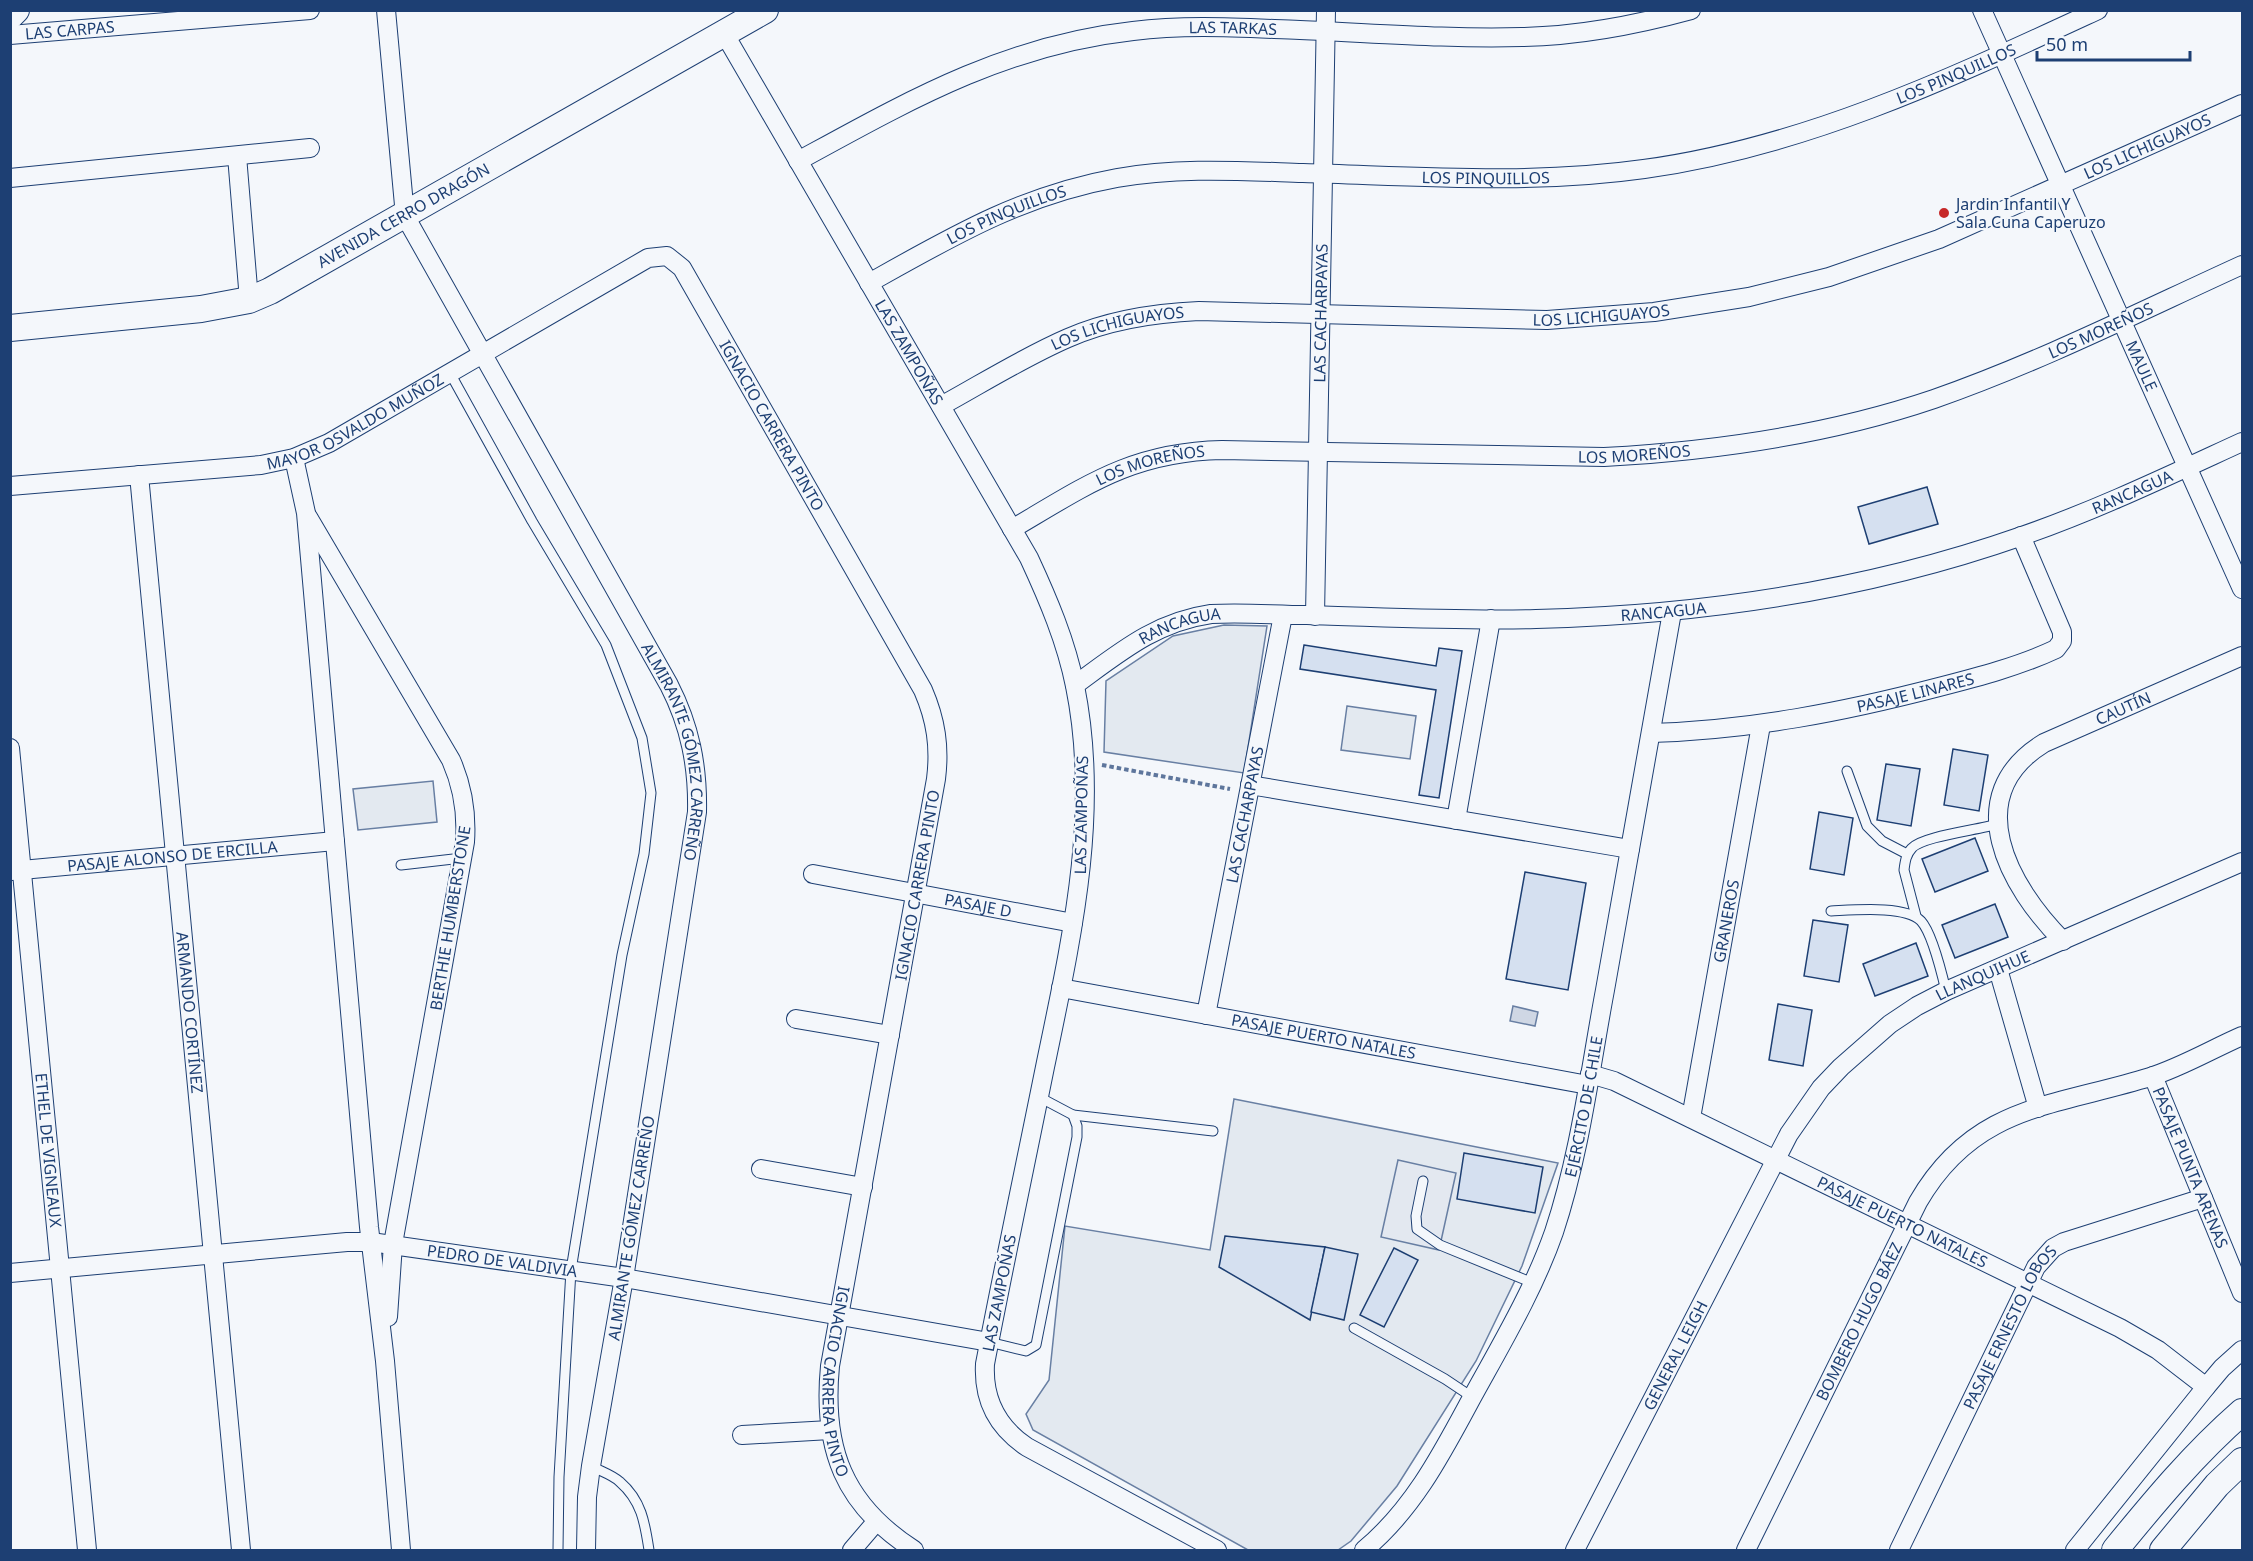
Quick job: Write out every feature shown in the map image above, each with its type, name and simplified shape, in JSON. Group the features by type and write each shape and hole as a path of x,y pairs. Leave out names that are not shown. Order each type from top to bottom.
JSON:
{"street":[{"path":"10,16 16,10"},
{"name":"LAS CARPAS","path":"10,35 310,10"},
{"name":"ALMIRANTE GÓMEZ CARREÑO","path":"386,10 405,216 669,685 686,724 696,765 697,812 624,1278 591,1466 587,1497 586,1551"},
{"name":"AVENIDA CERRO DRAGÓN","path":"10,328 201,309 249,300 290,281 765,10"},
{"name":"LAS CACHARPAYAS","path":"1315,616 1326,10"},
{"name":"LAS TARKAS","path":"798,161 933,88 996,63 1064,43 1132,31 1221,27 1524,37 1599,30 1691,10"},
{"name":"MAULE","path":"1982,10 2242,588"},
{"name":"LOS PINQUILLOS","path":"869,283 986,219 1017,206 1085,185 1125,177 1177,171 1538,178 1643,169 1699,160 1811,131 1862,114 2098,10"},
{"name":"LAS ZAMPOÑAS","path":"724,33 1012,529 1038,578 1056,620 1075,685 1084,762 1083,848 1061,988 985,1364 985,1389 994,1413 1014,1438 1217,1551"},
{"name":"LOS LICHIGUAYOS","path":"941,406 1069,337 1121,321 1173,312 1547,320 1643,313 1709,305 1789,288 1884,259 1939,239 2242,104"},
{"path":"10,178 310,148"},
{"path":"237,156 249,300"},
{"name":"MAYOR OSVALDO MUÑOZ","path":"10,486 261,465 294,458 329,443 648,258 667,256"},
{"name":"IGNACIO CARRERA PINTO","path":"667,256 682,268 923,690 931,708 939,744 916,892 828,1389 830,1430 839,1463 847,1479 860,1502 876,1522 890,1535 914,1551"},
{"name":"LOS MOREÑOS","path":"1012,529 1091,482 1131,464 1199,450 1593,457 1715,448 1828,427 1931,399 2022,365 2242,265"},
{"name":"RANCAGUA","path":"1075,685 1137,640 1165,626 1181,620 1227,613 1491,619 1580,618 1672,612 1764,601 1857,583 1951,559 2021,536 2092,509 2242,442"},
{"name":"BERTHIE HUMBERSTONE","path":"294,458 306,513 401,1551"},
{"name":"ARMANDO CORTÍNEZ","path":"139,475 241,1551"},
{"name":"BERTHIE HUMBERSTONE","path":"306,513 451,760 458,775 466,808 465,842 393,1244 385,1361"},
{"name":"PASAJE LINARES","path":"1651,733 1708,731 1821,715 1909,695 2003,668 2056,649 2062,641 2062,632 2021,536"},
{"name":"EJÉRCITO DE CHILE","path":"1364,1551 1400,1516 1419,1491 1533,1283 1562,1207 1589,1079 1672,612"},
{"name":"LAS CACHARPAYAS","path":"1206,1015 1283,615"},
{"path":"1456,820 1491,619"},
{"name":"CAUTÍN","path":"1997,824 2000,796 2012,770 2021,759 2044,743 2242,656"},
{"name":"GRANEROS","path":"1691,1118 1761,725"},
{"name":"ETHEL DE VIGNEAUX","path":"10,748 16,871 60,1268 87,1551"},
{"path":"1250,788 1630,849"},
{"path":"1997,824 1999,839 2015,878 2035,911 2063,941"},
{"name":"PASAJE ALONSO DE ERCILLA","path":"16,871 335,841"},
{"name":"LLANQUIHUE","path":"1776,1160 1804,1111 1840,1067 1890,1024 1946,991 2242,862"},
{"name":"PASAJE D","path":"813,874 1073,923"},
{"path":"1998,969 2038,1107"},
{"name":"PASAJE PUERTO NATALES","path":"1061,988 1206,1015 1589,1079 1614,1080 2139,1338 2183,1367 2206,1387"},
{"path":"796,1019 890,1035"},
{"name":"BOMBERO HUGO BÁEZ","path":"1746,1551 1907,1224 1929,1183 1959,1149 1996,1123 2038,1107 2153,1076 2242,1036"},
{"name":"PASAJE PUNTA ARENAS","path":"2153,1076 2242,1293"},
{"name":"GENERAL LEIGH","path":"1575,1551 1776,1160"},
{"path":"761,1169 863,1187"},
{"name":"PASAJE ERNESTO LOBOS","path":"1899,1551 2028,1283 2044,1257 2064,1242 2203,1198"},
{"name":"PEDRO DE VALDIVIA","path":"10,1273 347,1242 371,1242 624,1278 989,1342"},
{"path":"2075,1551 2206,1387 2242,1350"},
{"path":"2115,1551 2193,1457 2242,1412"},
{"path":"742,1435 830,1430"},
{"path":"2163,1551 2217,1485 2242,1461"},
{"path":"852,1551 876,1522"}],"lane":[{"path":"450,373 532,521 606,645 642,738 651,792 644,854 622,955 572,1270 559,1477 558,1551"},
{"path":"1847,771 1867,826 1882,841 1907,854"},
{"path":"1946,991 1927,931 1916,916 1905,870 1907,854 1918,843 1925,840 1997,824"},
{"path":"401,865 462,858"},
{"path":"1831,911 1904,912 1916,916"},
{"path":"1039,1097 1073,1115 1214,1131"},
{"path":"989,1342 1026,1351 1036,1345 1077,1137 1077,1126 1073,1115"},
{"path":"1423,1181 1416,1216 1417,1228 1440,1245 1533,1283"},
{"path":"1354,1328 1445,1379 1472,1397"},
{"path":"591,1466 620,1481 635,1501 644,1518 649,1551"}],"path":[{"path":"1084,762 1250,788"}],"shaded area":[{"path":"1224,625 1267,626 1244,773 1104,752 1106,681 1173,636"},
{"path":"1347,706 1416,716 1410,759 1341,750"},
{"path":"433,781 437,822 358,830 353,789"},
{"path":"1513,1006 1538,1012 1535,1026 1510,1021"},
{"path":"1234,1099 1558,1163 1522,1266 1476,1361 1397,1486 1351,1541 1338,1550 1248,1550 1033,1430 1026,1414 1049,1380 1065,1226 1210,1250"},
{"path":"1398,1160 1456,1173 1439,1250 1381,1237"}],"building":[{"path":"1927,487 1938,524 1869,544 1858,507"},
{"path":"1304,645 1436,666 1439,648 1462,651 1439,798 1419,795 1436,690 1300,669"},
{"path":"1953,749 1988,755 1979,811 1944,805"},
{"path":"1886,764 1920,769 1911,826 1877,820"},
{"path":"1819,812 1853,818 1844,875 1810,869"},
{"path":"1975,838 1988,871 1935,892 1922,859"},
{"path":"1525,872 1586,883 1568,990 1506,979"},
{"path":"1995,904 2008,937 1955,958 1942,925"},
{"path":"1813,920 1848,925 1839,982 1804,976"},
{"path":"1916,943 1928,976 1875,996 1863,964"},
{"path":"1778,1004 1812,1010 1803,1066 1769,1060"},
{"path":"1464,1153 1543,1167 1535,1213 1457,1199"},
{"path":"1225,1236 1325,1247 1310,1320 1219,1267"},
{"path":"1325,1247 1358,1254 1344,1320 1311,1312"},
{"path":"1394,1248 1418,1260 1384,1327 1360,1315"}],"place":[{"name":"Jardin Infantil Y Sala Cuna Caperuzo","path":"1944,213"}]}
